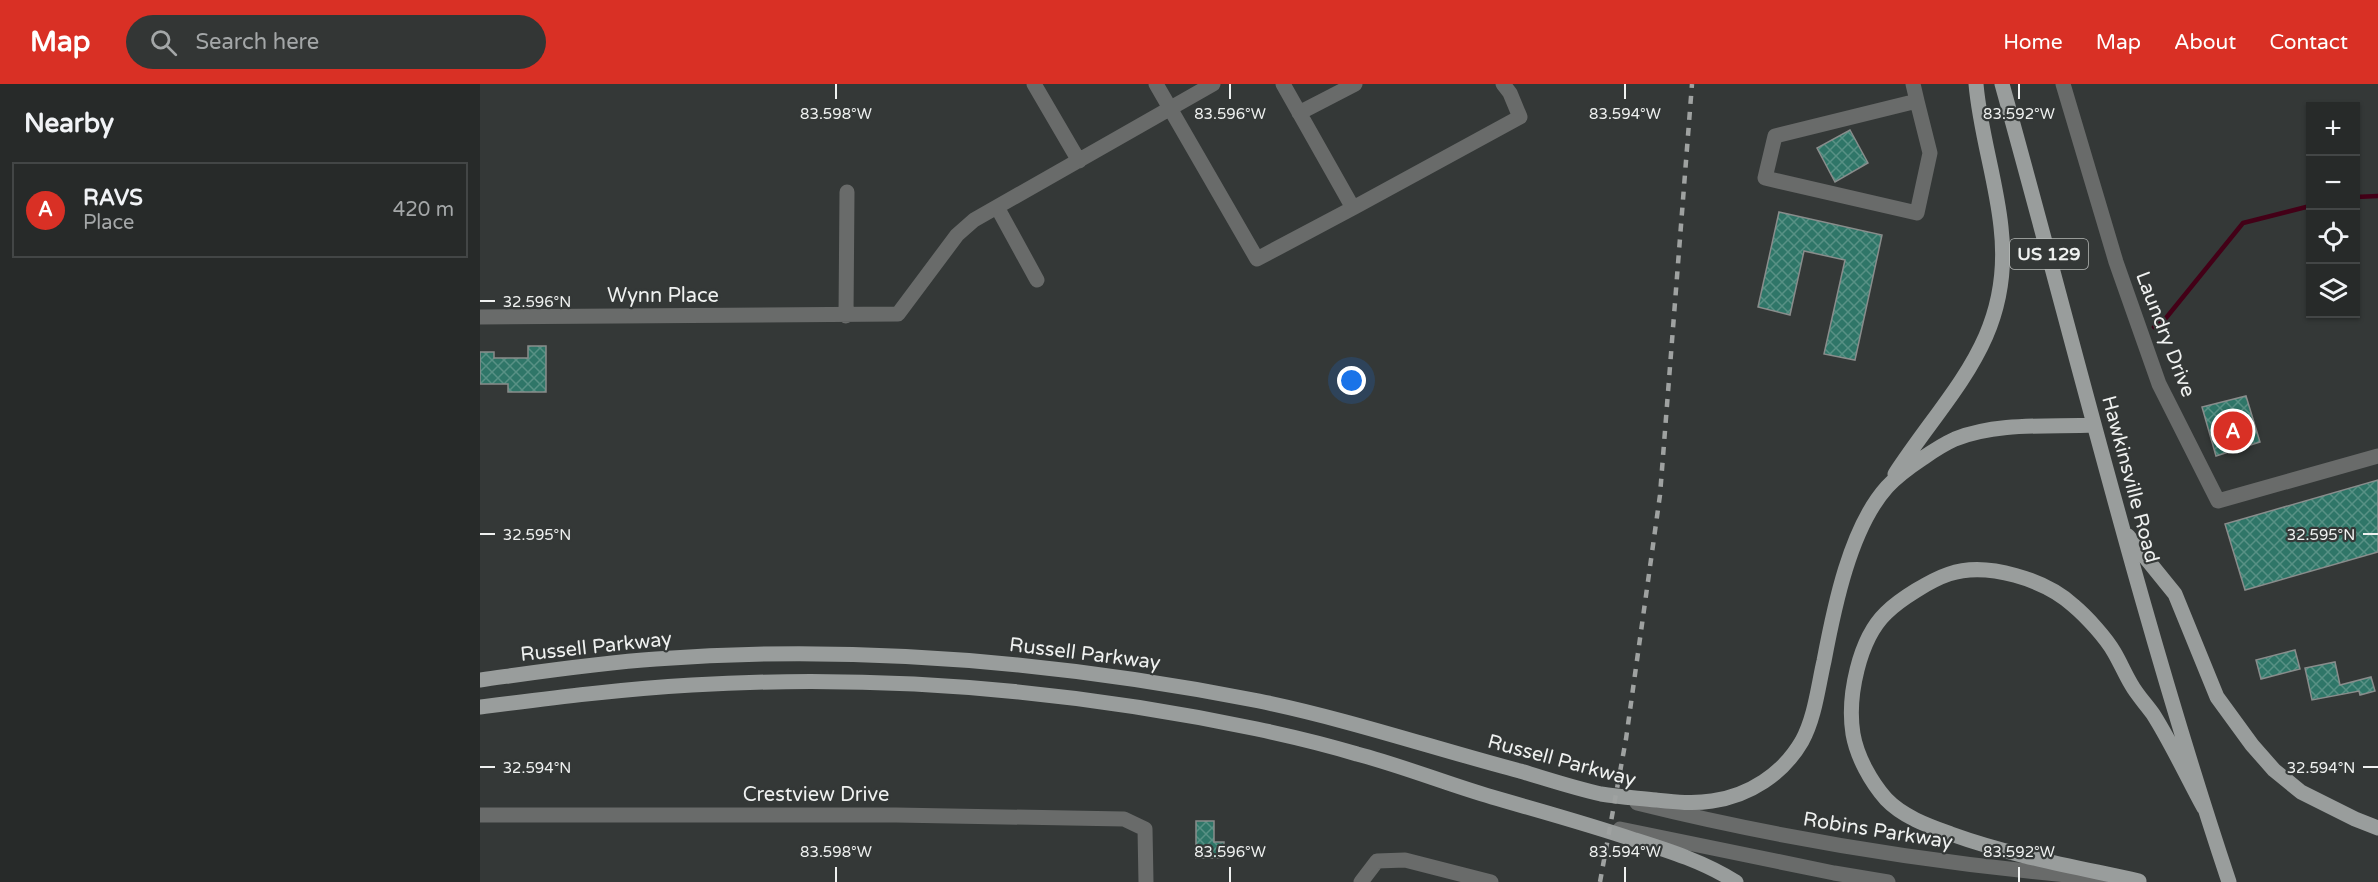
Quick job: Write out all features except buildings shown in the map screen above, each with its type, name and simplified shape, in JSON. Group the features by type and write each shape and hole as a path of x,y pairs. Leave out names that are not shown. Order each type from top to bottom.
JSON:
{"main road":[{"name":"Russell Parkway","path":"480,680 639,661 718,656 846,654 944,658 1132,678 1261,702 1394,734 1602,794 1672,806 1713,801 1744,792 1764,782 1794,753 1808,730 1835,603 1847,564 1864,525 1886,487 1975,362 1989,332 2002,275 2002,235 1976,84"},
{"name":"Hawkinsville Road","path":"2002,84 2122,529 2204,808 2229,882"},
{"path":"1886,487 1932,452 1958,438 2009,428 2094,425"},
{"path":"2122,529 2175,594 2217,697 2252,745 2274,770 2301,792 2378,828"},
{"path":"2139,881 1996,850 1931,826 1901,811 1887,800 1866,771 1853,734 1852,691 1863,651 1873,629 1887,612 1930,583 1950,574 1968,571 2011,573 2051,590 2074,606 2113,649 2132,686 2153,715 2204,808"},
{"path":"480,707 621,690 768,682 919,684 1038,694 1158,710 1259,729 1358,754 1489,796 1663,844 1736,882"}],"street":[{"path":"1034,84 1079,160"},
{"path":"1156,84 1257,259 1520,117 1510,93 1503,84"},
{"path":"1037,280 997,207 1213,84"},
{"path":"1283,84 1353,208"},
{"path":"1299,113 1355,84"},
{"path":"1912,84 1917,101 1930,153 1917,213 1765,178 1775,136 1917,101"},
{"name":"Laundry Drive","path":"2063,84 2116,262 2159,384 2217,501 2378,456"},
{"path":"846,316 847,192"},
{"name":"Wynn Place","path":"480,316 898,314 957,235 974,220 997,207"},
{"name":"Robins Parkway","path":"1672,806 1794,838 1958,864 2151,882"},
{"name":"Crestview Drive","path":"480,815 896,815 1124,819 1145,828 1146,882"},
{"path":"1663,844 1888,882"},
{"path":"1361,882 1377,861 1405,860 1491,882"}],"waterway":[{"path":"2360,197 2378,196"},
{"path":"2154,327 2166,318 2243,223 2306,207"}],"railway":[{"path":"1600,882 1626,739 1660,495 1692,84"}],"place":[{"name":"RAVS","path":"2233,431"}]}
